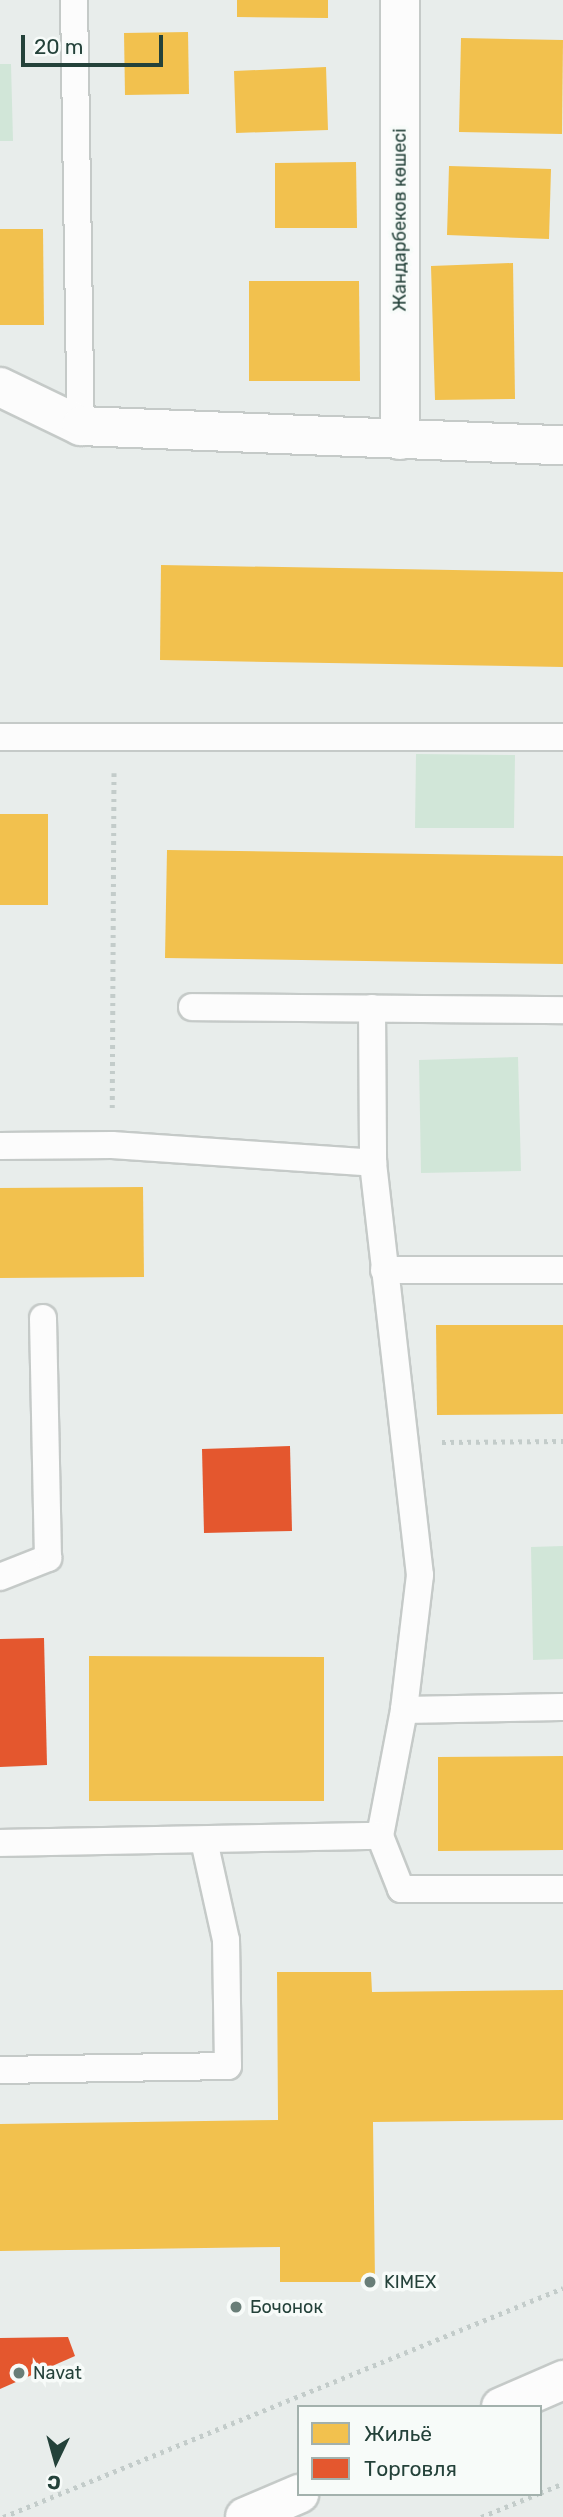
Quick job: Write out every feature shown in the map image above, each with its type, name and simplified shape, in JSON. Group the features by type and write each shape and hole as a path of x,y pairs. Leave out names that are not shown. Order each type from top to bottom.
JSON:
{"street":[{"name":"Жандарбеков көшесі","path":"400,0 400,440"},
{"path":"0,387 80,426 563,445"},
{"path":"506,2405 563,2380"},
{"path":"245,2517 297,2495"}],"lane":[{"path":"74,0 80,426"},
{"path":"0,737 563,737"},
{"path":"192,1007 563,1010"},
{"path":"372,1008 373,1163 402,1443 420,1575 404,1710 380,1836 401,1889 563,1889"},
{"path":"0,1146 112,1145 373,1163"},
{"path":"383,1270 563,1270"},
{"path":"0,1577 48,1558 43,1318"},
{"path":"404,1710 563,1707"},
{"path":"0,1843 380,1836"},
{"path":"0,2070 228,2066 226,1940 204,1841"}],"path":[{"path":"112,1145 114,737"},
{"path":"402,1443 563,1441"},
{"path":"3,2517 563,2288"},
{"path":"542,2491 563,2483"},
{"path":"481,2517 531,2496"}],"green space":[{"path":"0,64 11,64 13,141 0,141"},
{"path":"416,754 515,755 514,828 415,828"},
{"path":"518,1057 521,1171 421,1173 419,1060"},
{"path":"563,1546 563,1659 533,1660 531,1547"}],"building: Жильё":[{"path":"237,0 328,0 328,18 237,17"},
{"path":"188,32 189,94 125,95 124,33"},
{"path":"461,38 563,40 562,134 459,132"},
{"path":"326,67 328,130 236,133 234,71"},
{"path":"356,162 357,228 275,228 275,163"},
{"path":"449,166 551,169 549,239 447,235"},
{"path":"0,229 43,229 44,325 0,325"},
{"path":"513,263 515,399 435,400 431,266"},
{"path":"249,281 359,281 360,381 249,381"},
{"path":"161,565 563,572 563,667 160,660"},
{"path":"0,814 48,814 48,905 0,905"},
{"path":"167,850 563,856 563,964 165,958"},
{"path":"143,1187 144,1277 0,1278 0,1188"},
{"path":"436,1325 563,1325 563,1414 437,1415"},
{"path":"89,1656 324,1657 324,1801 89,1801"},
{"path":"563,1756 563,1850 438,1851 438,1757"},
{"path":"277,1972 371,1972 372,1992 563,1990 563,2120 373,2122 375,2282 280,2282 280,2247 0,2251 0,2124 278,2120"}],"building: Торговля":[{"path":"290,1446 292,1531 204,1533 202,1449"},
{"path":"44,1638 47,1765 0,1767 0,1639"},
{"name":"Navat","path":"68,2337 75,2356 0,2389 0,2338"}],"place":[{"name":"KIMEX","path":"370,2282"},
{"name":"Бочонок","path":"236,2307"},
{"name":"Navat","path":"19,2373"}]}
